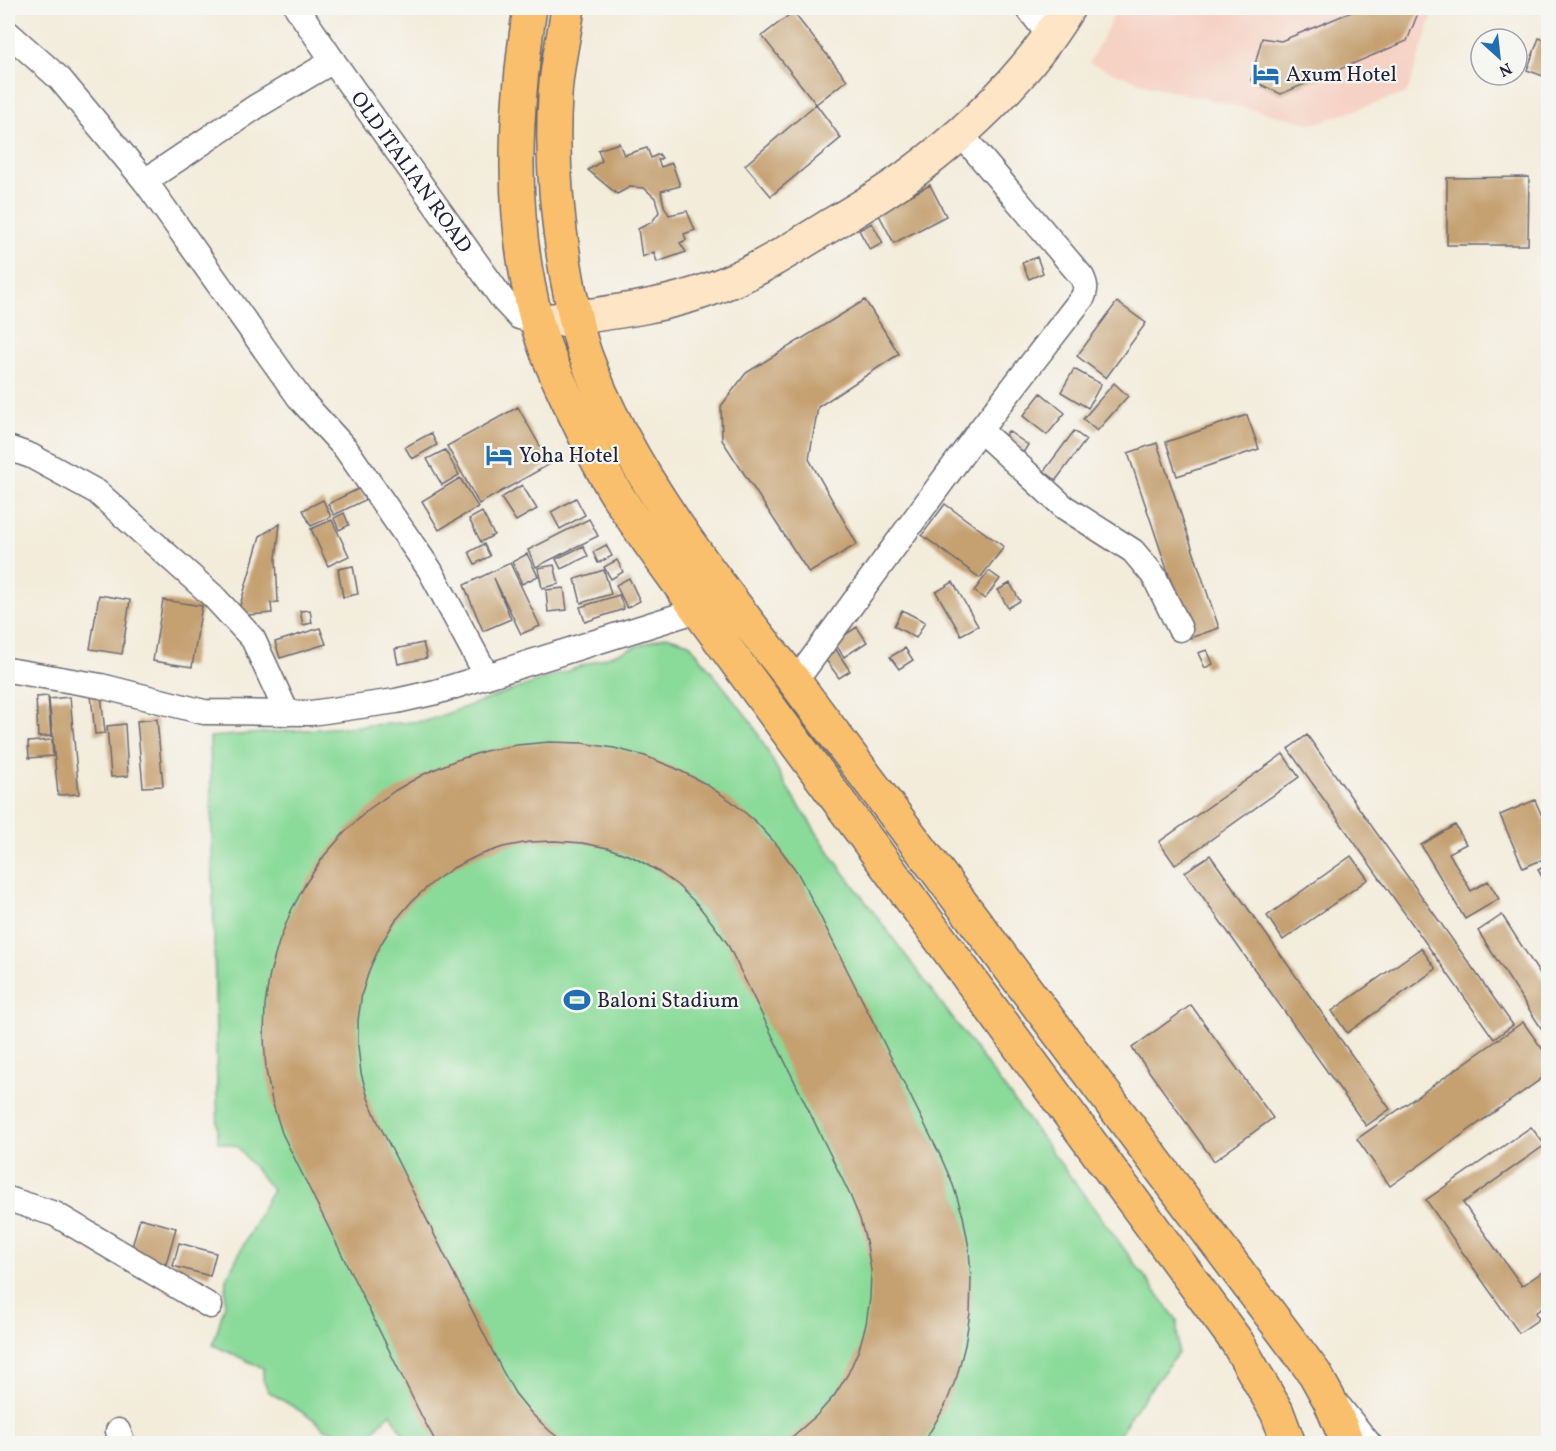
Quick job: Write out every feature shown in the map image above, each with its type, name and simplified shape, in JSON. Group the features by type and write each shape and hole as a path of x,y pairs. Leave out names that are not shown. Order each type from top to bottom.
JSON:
{"main road":[{"path":"530,8 520,68 517,210 537,322 558,379 584,436 619,498 698,610 1237,1342 1276,1412 1289,1443"},
{"path":"568,8 555,97 555,178 562,248 575,317 585,353 604,399 641,469 733,604 795,682 1316,1374 1348,1443"}],"street":[{"name":"OLD ITALIAN ROAD","path":"297,8 503,300 519,317 537,322"},
{"path":"1028,8 1050,37"},
{"path":"537,322 652,305 728,283 781,255 905,178 960,133 1014,81 1050,37 1068,8"},
{"path":"8,33 60,79 145,181 301,400 346,448 424,561 487,676"},
{"path":"145,181 257,106 333,61"},
{"path":"795,682 980,430 1083,297 1086,285 1082,277 960,133"},
{"path":"980,430 1064,507 1133,551 1154,576 1180,629"},
{"path":"8,448 31,456 97,492 213,596 253,639 287,713"},
{"path":"8,670 101,686 204,712 332,711 436,692 698,610"},
{"path":"8,1199 55,1214 210,1306"},
{"path":"114,1443 118,1431 123,1443"}],"lane":[{"path":"1316,1374 1377,1443"}],"shaded area":[{"name":"Axum Hotel","path":"1118,8 1435,8 1407,93 1314,124 1147,85 1089,63"}],"green space":[{"name":"Baloni Stadium","path":"666,636 689,643 752,723 788,789 834,859 1177,1320 1178,1353 1132,1413 1115,1443 409,1444 391,1413 362,1442 323,1428 315,1420 269,1392 263,1380 263,1368 213,1345 225,1304 226,1279 272,1190 237,1146 218,1142 210,737 426,721"}],"building":[{"path":"1361,8 1420,8 1407,41 1281,94 1251,80 1262,38 1281,41"},
{"path":"793,12 847,80 816,104 762,36"},
{"path":"1539,38 1548,41 1548,78 1529,71"},
{"path":"816,104 841,138 771,196 745,165"},
{"path":"619,143 624,155 647,148 651,158 659,154 662,158 658,160 661,167 672,163 680,186 661,191 664,206 669,215 687,211 695,230 684,234 686,240 680,243 686,252 657,262 654,252 642,257 638,229 652,222 659,212 655,198 644,188 630,187 617,194 588,170 602,161 598,150"},
{"path":"1529,177 1528,245 1447,245 1447,178"},
{"path":"930,185 946,216 894,243 878,213"},
{"path":"872,223 883,243 870,250 859,230"},
{"path":"1037,257 1043,273 1029,279 1022,263"},
{"path":"865,300 899,354 818,407 809,459 857,544 809,573 722,440 721,406 746,373"},
{"path":"1117,302 1146,323 1106,378 1077,356"},
{"path":"1074,369 1101,384 1088,408 1061,392"},
{"path":"1114,383 1128,396 1097,431 1083,419"},
{"path":"1041,393 1065,413 1047,435 1023,416"},
{"name":"Yoha Hotel","path":"518,407 550,464 479,504 447,446"},
{"path":"1247,415 1259,449 1177,476 1166,442"},
{"path":"1008,431 1028,445 1023,453 1003,439"},
{"path":"1074,431 1086,440 1056,480 1044,471"},
{"path":"431,433 437,445 412,459 405,447"},
{"path":"1157,443 1219,628 1190,638 1128,453"},
{"path":"445,450 459,475 442,485 427,459"},
{"path":"460,478 478,507 439,530 422,501"},
{"path":"522,485 537,509 516,521 501,498"},
{"path":"360,488 365,500 334,515 328,504"},
{"path":"576,498 585,515 560,529 551,512"},
{"path":"323,500 331,517 311,526 303,510"},
{"path":"945,504 1004,547 980,578 922,535"},
{"path":"482,512 494,535 481,542 469,519"},
{"path":"344,513 349,525 339,530 334,518"},
{"path":"589,519 598,536 536,567 528,550"},
{"path":"332,520 349,556 328,566 311,529"},
{"path":"280,524 276,558 278,602 271,603 272,613 237,616 260,536"},
{"path":"484,544 490,556 475,564 469,552"},
{"path":"606,545 612,556 598,563 593,552"},
{"path":"583,546 588,556 561,569 556,559"},
{"path":"527,554 538,576 522,584 512,562"},
{"path":"617,560 623,572 611,579 604,567"},
{"path":"510,563 540,626 521,634 494,578 511,619 483,631 464,585"},
{"path":"554,565 559,584 542,588 538,568"},
{"path":"353,566 358,594 343,597 338,569"},
{"path":"604,570 611,594 581,603 575,579"},
{"path":"989,571 1000,579 985,599 974,591"},
{"path":"629,578 640,601 627,608 616,585"},
{"path":"953,582 978,626 961,635 936,592"},
{"path":"1010,583 1020,601 1008,608 998,590"},
{"path":"564,588 567,610 548,612 546,590"},
{"path":"99,595 130,600 122,654 90,649"},
{"path":"619,595 624,609 585,622 580,607"},
{"path":"163,600 202,606 192,667 153,661"},
{"path":"310,610 312,623 303,625 300,611"},
{"path":"902,610 925,622 916,638 894,626"},
{"path":"857,627 867,642 844,657 834,642"},
{"path":"320,628 326,644 280,658 275,642"},
{"path":"423,643 427,658 398,664 395,649"},
{"path":"835,648 850,671 839,678 823,656"},
{"path":"905,648 913,660 899,669 890,657"},
{"path":"1207,650 1213,664 1205,668 1198,653"},
{"path":"101,694 105,733 95,734 91,695"},
{"path":"48,696 51,736 38,737 36,697"},
{"path":"70,697 79,794 58,795 49,699"},
{"path":"157,719 163,786 143,787 137,721"},
{"path":"125,724 128,776 111,777 107,726"},
{"path":"1307,735 1513,1025 1494,1039 1288,749"},
{"path":"52,740 53,756 29,758 28,742"},
{"path":"549,742 582,743 645,756 704,783 731,801 756,822 778,846 797,872 809,894 940,1155 963,1216 969,1248 971,1280 970,1313 965,1345 957,1376 945,1406 923,1444 784,1444 816,1416 834,1396 848,1374 859,1349 870,1298 871,1271 860,1219 727,943 697,904 677,885 633,857 608,848 555,841 529,842 503,847 453,868 432,883 395,921 370,968 362,993 358,1020 361,1073 378,1122 515,1393 532,1414 567,1444 437,1444 422,1417 282,1133 272,1101 266,1070 265,1005 270,973 291,911 306,883 324,856 369,809 424,774 454,761 485,751"},
{"path":"1283,754 1299,777 1175,865 1159,842"},
{"path":"1535,800 1548,830 1548,857 1523,868 1500,815"},
{"path":"1455,825 1466,844 1449,853 1471,891 1488,881 1499,899 1465,919 1421,845"},
{"path":"1210,855 1390,1109 1366,1126 1185,872"},
{"path":"1351,856 1368,879 1283,940 1267,916"},
{"path":"1548,864 1548,887 1538,870"},
{"path":"1502,915 1548,987 1548,1032 1545,1034 1478,931"},
{"path":"1421,948 1436,969 1347,1033 1332,1011"},
{"path":"1191,1005 1273,1118 1214,1161 1132,1048"},
{"path":"1523,1022 1548,1057 1548,1074 1390,1186 1357,1139"},
{"path":"1531,1127 1545,1145 1463,1203 1522,1286 1548,1268 1548,1304 1535,1313 1539,1319 1519,1333 1426,1200"},
{"path":"140,1218 176,1228 166,1264 130,1254"},
{"path":"179,1243 216,1253 210,1276 173,1266"}],"place":[{"name":"Axum Hotel","path":"1266,74"},
{"name":"Yoha Hotel","path":"499,455"},
{"name":"Baloni Stadium","path":"577,1000"}]}
